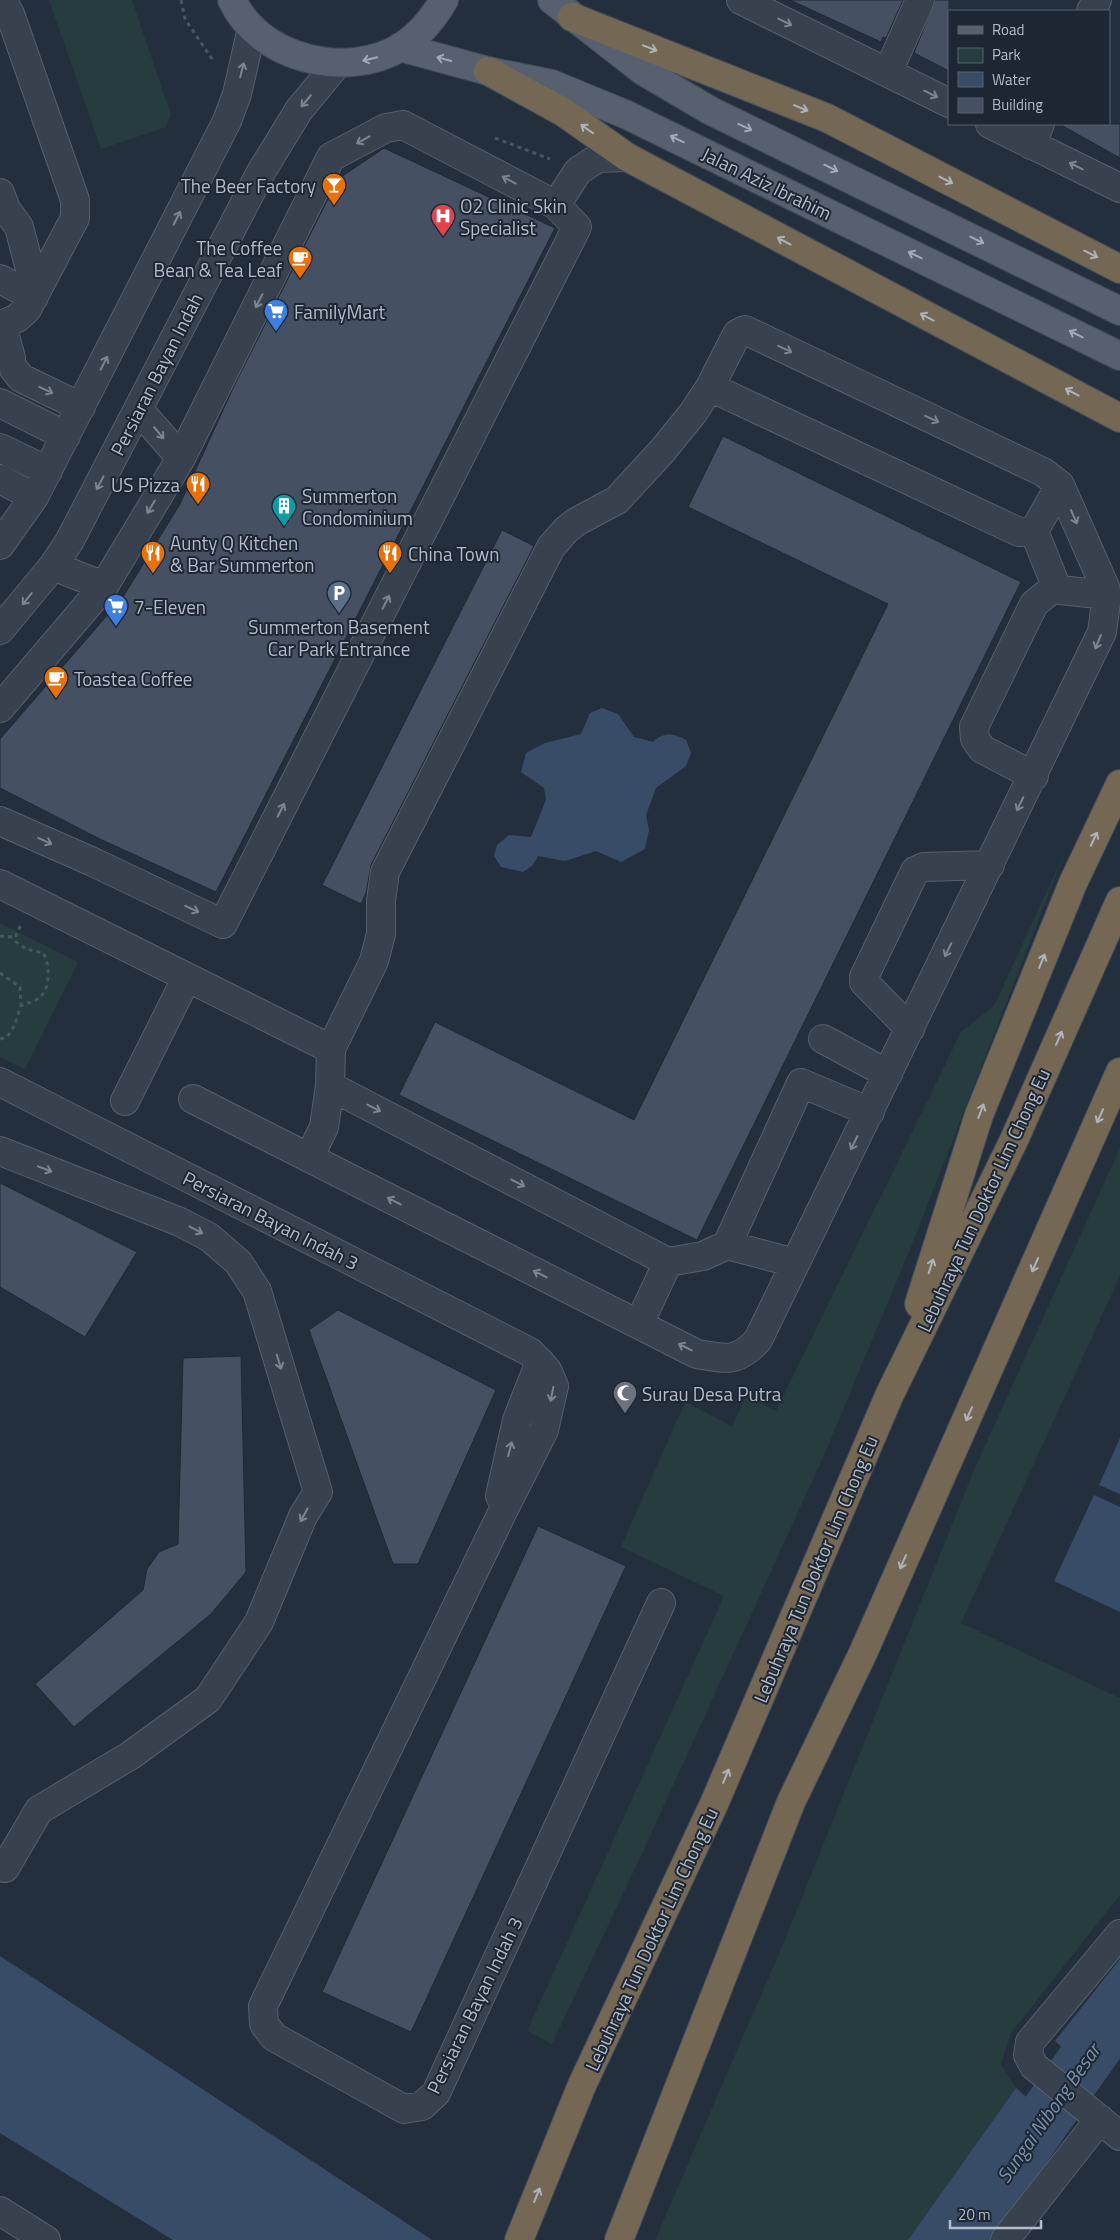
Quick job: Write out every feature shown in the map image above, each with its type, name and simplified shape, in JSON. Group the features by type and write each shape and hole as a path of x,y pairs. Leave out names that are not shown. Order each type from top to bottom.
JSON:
{"highway":[{"path":"562,8 827,118 1120,269"},
{"path":"488,71 563,112 627,157 1120,418"},
{"path":"889,1396 979,1115 1073,883 1120,784"},
{"name":"Lebuhraya Tun Doktor Lim Chong Eu","path":"519,2240 582,2085 714,1804 889,1396 1014,1140 1120,901"},
{"path":"619,2240 791,1802 864,1653 1120,1072"}],"main road":[{"path":"232,0 252,28 277,47 306,59 337,64 370,60 400,47 431,22 444,0"},
{"path":"562,8 644,71 711,111 1120,311"},
{"name":"Jalan Aziz Ibrahim","path":"400,47 488,71 552,84 627,115 1120,356"}],"street":[{"path":"2,0 10,14 75,200 74,218 35,295 23,314 1,326 13,363 21,378 82,407"},
{"path":"741,0 948,102"},
{"path":"888,72 920,0"},
{"path":"0,546 34,497 48,471 227,121 237,94 252,28"},
{"name":"Persiaran Bayan Indah","path":"0,630 53,566 69,542 261,172 299,110 337,64"},
{"path":"0,708 104,586 181,458 332,157 386,128 403,125 556,205 577,227 223,924 93,862 0,821"},
{"path":"994,125 1035,134 1120,188"},
{"path":"556,205 578,171 598,158 627,157"},
{"path":"0,193 6,209 20,227 35,295"},
{"path":"0,279 35,295"},
{"path":"193,1099 309,1158 639,1324 697,1354 732,1357 746,1354 758,1340 796,1263 1034,776 1102,632 1107,594 1060,485 1035,468 745,330 740,331 710,387 681,428 617,500 576,522 551,547 385,872 381,901 381,934 374,961 331,1049 330,1086 324,1127 309,1158"},
{"path":"710,387 1019,532 1034,531"},
{"path":"0,404 66,436"},
{"path":"138,408 181,458"},
{"path":"0,448 48,471"},
{"path":"0,479 34,497"},
{"path":"1034,531 1060,485"},
{"path":"1034,531 1056,586 1060,590 1107,594"},
{"path":"53,566 104,586"},
{"path":"1034,776 982,749 975,739 974,727 1034,604 1056,586"},
{"path":"910,1029 864,982 864,977 915,872 924,867 990,864"},
{"path":"0,884 331,1049"},
{"path":"125,1101 187,977"},
{"path":"823,1040 888,1074"},
{"name":"Persiaran Bayan Indah 3","path":"0,1082 530,1352 547,1370 554,1386 544,1430 263,2006 264,2024 274,2037 404,2109 422,2106 436,2093 661,1603"},
{"path":"727,1245 801,1083 870,1112"},
{"path":"330,1086 668,1262 703,1256 727,1245 796,1263"},
{"path":"0,1151 180,1222 209,1237 238,1262 257,1291 318,1492 303,1516 259,1622 208,1699 132,1755 39,1810 5,1868 0,1865"},
{"path":"639,1324 668,1262"},
{"path":"1005,2240 1102,2120 1034,2066 1028,2055 1030,2042 1120,1934"},
{"path":"0,2211 46,2240"}],"path":[{"path":"181,0 185,19 214,60 214,68"},
{"path":"21,1006 44,994 50,966 43,953 20,947 16,942 16,935 33,900"},
{"path":"0,936 16,935"},
{"path":"0,973 20,987 21,1006 11,1033 6,1038 0,1039"}],"green space":[{"path":"49,0 132,0 171,115 166,127 101,149"},
{"path":"1065,852 911,1247 825,1453 639,1860 552,2044 527,2031 724,1596 621,1547 685,1402 732,1426 746,1396 776,1411 961,1032 994,1006"},
{"path":"0,923 78,962 25,1069 0,1057"},
{"path":"1120,1148 1120,1276 961,1623 1120,1698 1120,1895 1011,2033 1001,2064 1016,2088 908,2240 655,2240 784,1942 974,1470"}],"water":[{"path":"602,708 618,714 634,737 653,742 665,735 677,736 686,740 691,753 686,766 656,788 646,815 649,830 645,849 621,862 596,851 565,861 538,856 532,866 523,872 501,867 494,856 497,845 509,835 531,837 546,800 544,788 521,772 526,753 545,743 581,734 590,713"},
{"path":"1120,1438 1120,1494 1099,1485"},
{"path":"1094,1495 1120,1507 1120,1612 1054,1581"},
{"path":"0,1956 432,2240 173,2240 0,2133"},
{"path":"1120,1959 1120,2047 1095,2079 1055,2041"},
{"path":"1016,2088 1055,2123 970,2240 908,2240"}],"building":[{"path":"790,0 903,0 886,38 883,37 881,42"},
{"path":"935,0 949,0 948,70 914,53"},
{"path":"1120,124 1120,158 1061,125"},
{"name":"Summerton Condominium","path":"384,148 555,228 216,892 102,840 0,788 0,739 123,597 180,504 235,384 338,179"},
{"path":"723,436 1021,582 697,1240 399,1095 435,1022 634,1120 888,604 688,507"},
{"path":"502,530 534,546 371,865 366,893 361,904 322,885"},
{"path":"0,1183 137,1252 85,1337 0,1287"},
{"path":"338,1310 496,1390 418,1564 393,1564 309,1330"},
{"path":"241,1356 246,1572 211,1614 74,1727 35,1684 143,1590 147,1569 159,1552 178,1544 183,1358"},
{"path":"538,1526 626,1566 411,2032 322,1992"}],"waterway":[{"name":"Sungai Nibong Besar","path":"958,2240 1120,2011"}],"place":[{"name":"The Beer Factory","path":"334,206"},
{"name":"O2 Clinic Skin Specialist","path":"443,237"},
{"name":"The Coffee Bean & Tea Leaf","path":"300,279"},
{"name":"FamilyMart","path":"276,332"},
{"name":"US Pizza","path":"198,505"},
{"name":"Summerton Condominium","path":"284,527"},
{"name":"Aunty Q Kitchen & Bar Summerton","path":"153,574"},
{"name":"China Town","path":"390,574"},
{"name":"Summerton Basement Car Park Entrance","path":"339,614"},
{"name":"7-Eleven","path":"116,627"},
{"name":"Toastea Coffee","path":"56,699"},
{"name":"Surau Desa Putra","path":"625,1414"}]}
